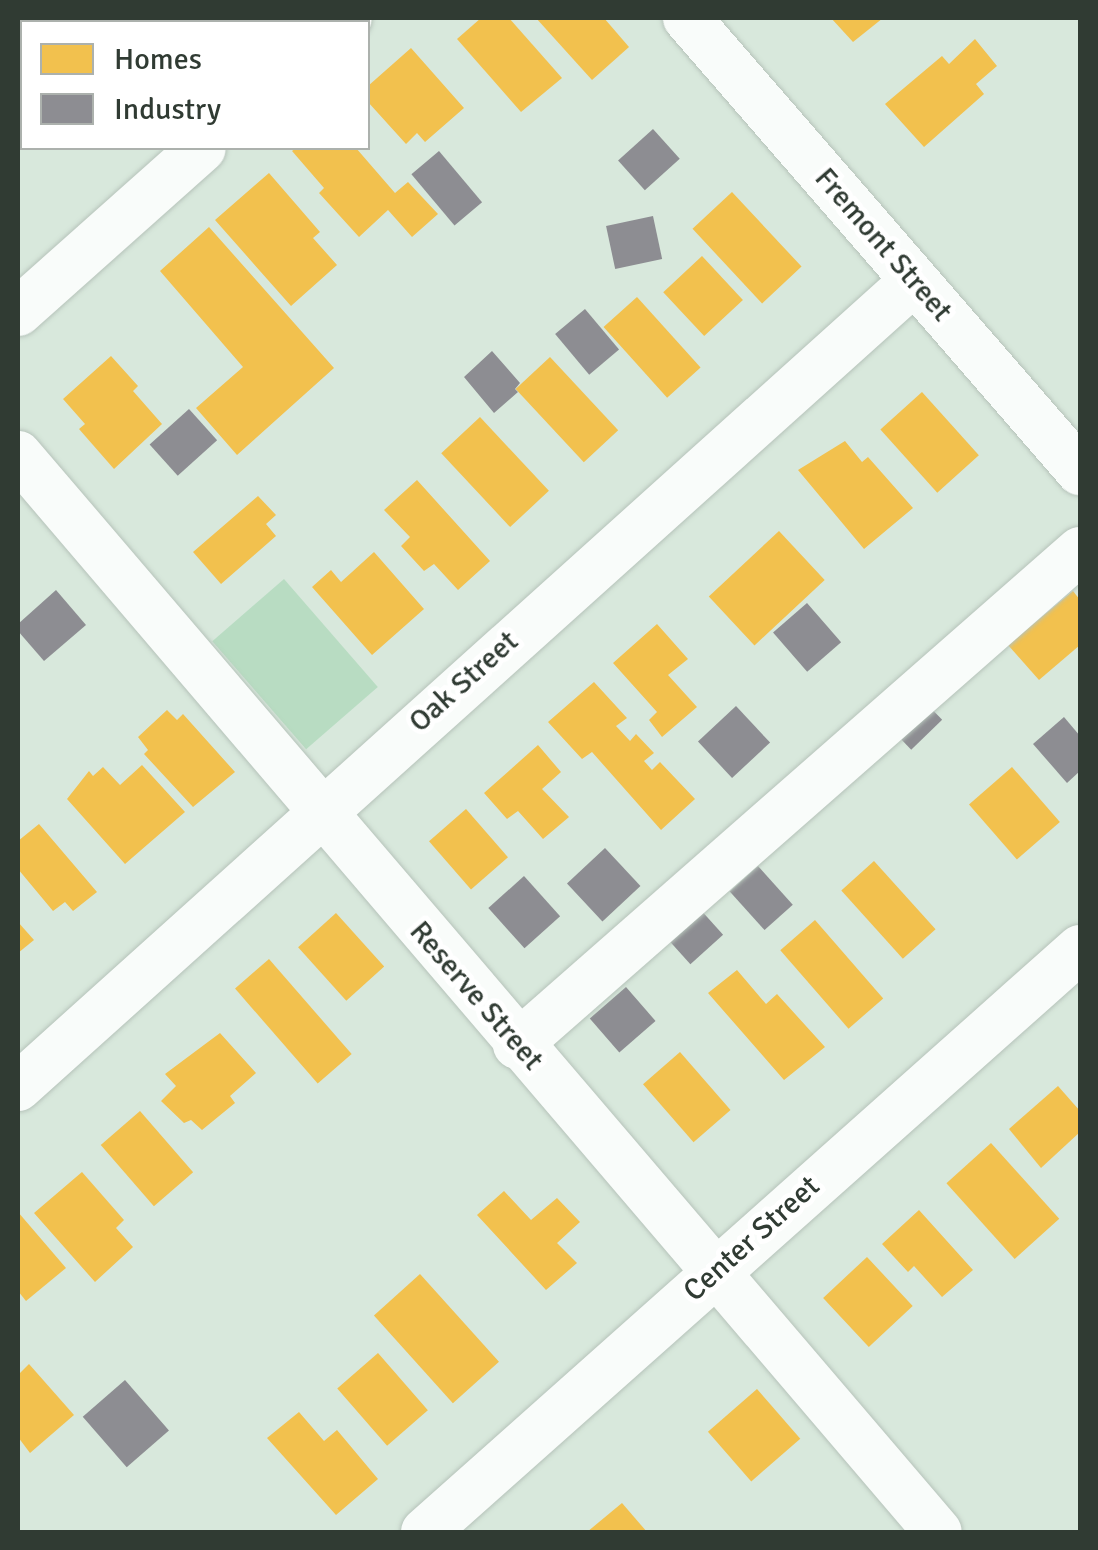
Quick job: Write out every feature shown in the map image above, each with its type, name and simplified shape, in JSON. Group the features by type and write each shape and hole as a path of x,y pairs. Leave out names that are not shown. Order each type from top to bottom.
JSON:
{"street":[{"name":"Fremont Street","path":"687,18 1080,471"},
{"path":"18,312 200,150"},
{"name":"Oak Street","path":"18,1087 914,281"},
{"name":"Reserve Street","path":"18,455 518,1045 938,1532"},
{"path":"518,1045 1080,551"},
{"name":"Center Street","path":"425,1532 1080,949"}],"green space":[{"path":"284,579 378,687 306,749 212,641"}],"building: Homes":[{"path":"481,18 509,18 562,78 521,112 457,39"},
{"path":"536,18 604,18 629,47 592,80"},
{"path":"831,18 883,18 853,42"},
{"path":"975,39 997,66 976,84 984,94 924,147 885,104 942,56 949,64"},
{"path":"411,48 464,108 425,142 417,133 406,144 370,104 370,84"},
{"path":"358,150 395,193 408,182 438,214 412,237 388,210 359,237 319,193 324,188 292,151"},
{"path":"269,173 320,232 313,238 337,265 291,306 215,220"},
{"path":"732,192 802,267 762,303 693,229"},
{"path":"209,227 334,368 237,455 196,408 243,367 160,271"},
{"path":"702,256 743,300 704,336 663,292"},
{"path":"637,297 701,368 667,398 604,327"},
{"path":"111,356 138,386 133,391 162,424 114,469 79,429 85,424 63,399"},
{"path":"550,357 618,430 584,462 516,389"},
{"path":"922,392 979,455 937,493 880,429"},
{"path":"480,417 549,491 510,527 441,453"},
{"path":"845,441 862,462 868,457 913,508 864,549 798,470"},
{"path":"417,480 490,561 458,590 434,564 424,571 401,546 410,537 384,510"},
{"path":"258,496 276,515 266,524 276,536 221,584 193,552"},
{"path":"779,531 825,580 754,645 709,596"},
{"path":"374,552 424,609 372,655 312,587 331,570 341,582"},
{"path":"1073,591 1080,600 1080,645 1039,680 1008,645"},
{"path":"657,624 688,659 668,675 697,707 662,737 649,720 657,712 613,663"},
{"path":"594,682 627,718 616,726 630,741 636,734 654,753 644,761 652,770 660,762 695,799 661,830 592,752 582,759 548,722"},
{"path":"167,710 177,720 183,714 235,772 193,807 144,754 148,750 138,737"},
{"path":"538,745 561,772 542,789 569,817 543,839 518,811 507,819 484,793"},
{"path":"142,765 185,812 125,864 67,799 89,771 93,776 103,767 120,785"},
{"path":"1012,767 1060,822 1017,859 969,804"},
{"path":"466,809 508,857 471,889 429,841"},
{"path":"39,824 97,892 73,911 65,902 53,911 18,869 18,841"},
{"path":"874,861 936,929 903,959 841,890"},
{"path":"336,913 384,967 346,1001 298,947"},
{"path":"815,920 883,998 849,1029 780,950"},
{"path":"18,922 34,940 18,953"},
{"path":"269,959 352,1054 318,1084 235,989"},
{"path":"737,970 766,1004 777,994 825,1047 784,1080 708,993"},
{"path":"220,1033 256,1073 230,1096 235,1103 202,1130 191,1120 184,1123 161,1101 176,1086 165,1074"},
{"path":"680,1052 731,1110 694,1142 643,1084"},
{"path":"1058,1086 1080,1111 1080,1132 1041,1168 1009,1129"},
{"path":"140,1111 193,1172 154,1206 101,1145"},
{"path":"991,1143 1059,1219 1015,1259 946,1183"},
{"path":"82,1172 124,1220 116,1228 133,1247 95,1282 34,1213"},
{"path":"504,1191 531,1220 557,1198 580,1222 557,1243 577,1263 546,1290 477,1215"},
{"path":"919,1210 973,1270 942,1297 914,1266 908,1272 882,1244"},
{"path":"18,1212 66,1268 26,1301 18,1291"},
{"path":"867,1257 913,1306 869,1347 823,1298"},
{"path":"420,1274 499,1362 453,1403 374,1315"},
{"path":"378,1353 428,1410 387,1446 337,1388"},
{"path":"29,1364 74,1415 30,1453 18,1437 18,1375"},
{"path":"757,1389 800,1439 751,1481 708,1432"},
{"path":"299,1412 324,1441 337,1430 378,1479 336,1515 267,1438"},
{"path":"622,1503 647,1532 587,1532"}],"building: Industry":[{"path":"653,129 680,159 645,190 618,160"},
{"path":"439,151 482,202 454,225 411,174"},
{"path":"653,216 662,259 615,269 606,226"},
{"path":"585,309 619,350 589,375 555,334"},
{"path":"492,351 520,383 515,389 518,392 494,413 464,377"},
{"path":"189,409 217,440 178,476 150,444"},
{"path":"56,590 86,625 44,661 18,631 18,624"},
{"path":"807,603 841,642 807,672 773,633"},
{"path":"922,699 942,720 911,750 891,729"},
{"path":"736,706 770,743 732,778 698,741"},
{"path":"1064,717 1080,736 1080,771 1067,783 1033,744"},
{"path":"605,848 640,886 602,921 567,883"},
{"path":"758,866 793,905 765,930 730,891"},
{"path":"524,876 560,916 524,948 488,908"},
{"path":"699,908 723,935 690,964 666,937"},
{"path":"626,987 656,1021 619,1052 590,1018"},
{"path":"125,1380 169,1431 127,1467 83,1417"}]}
